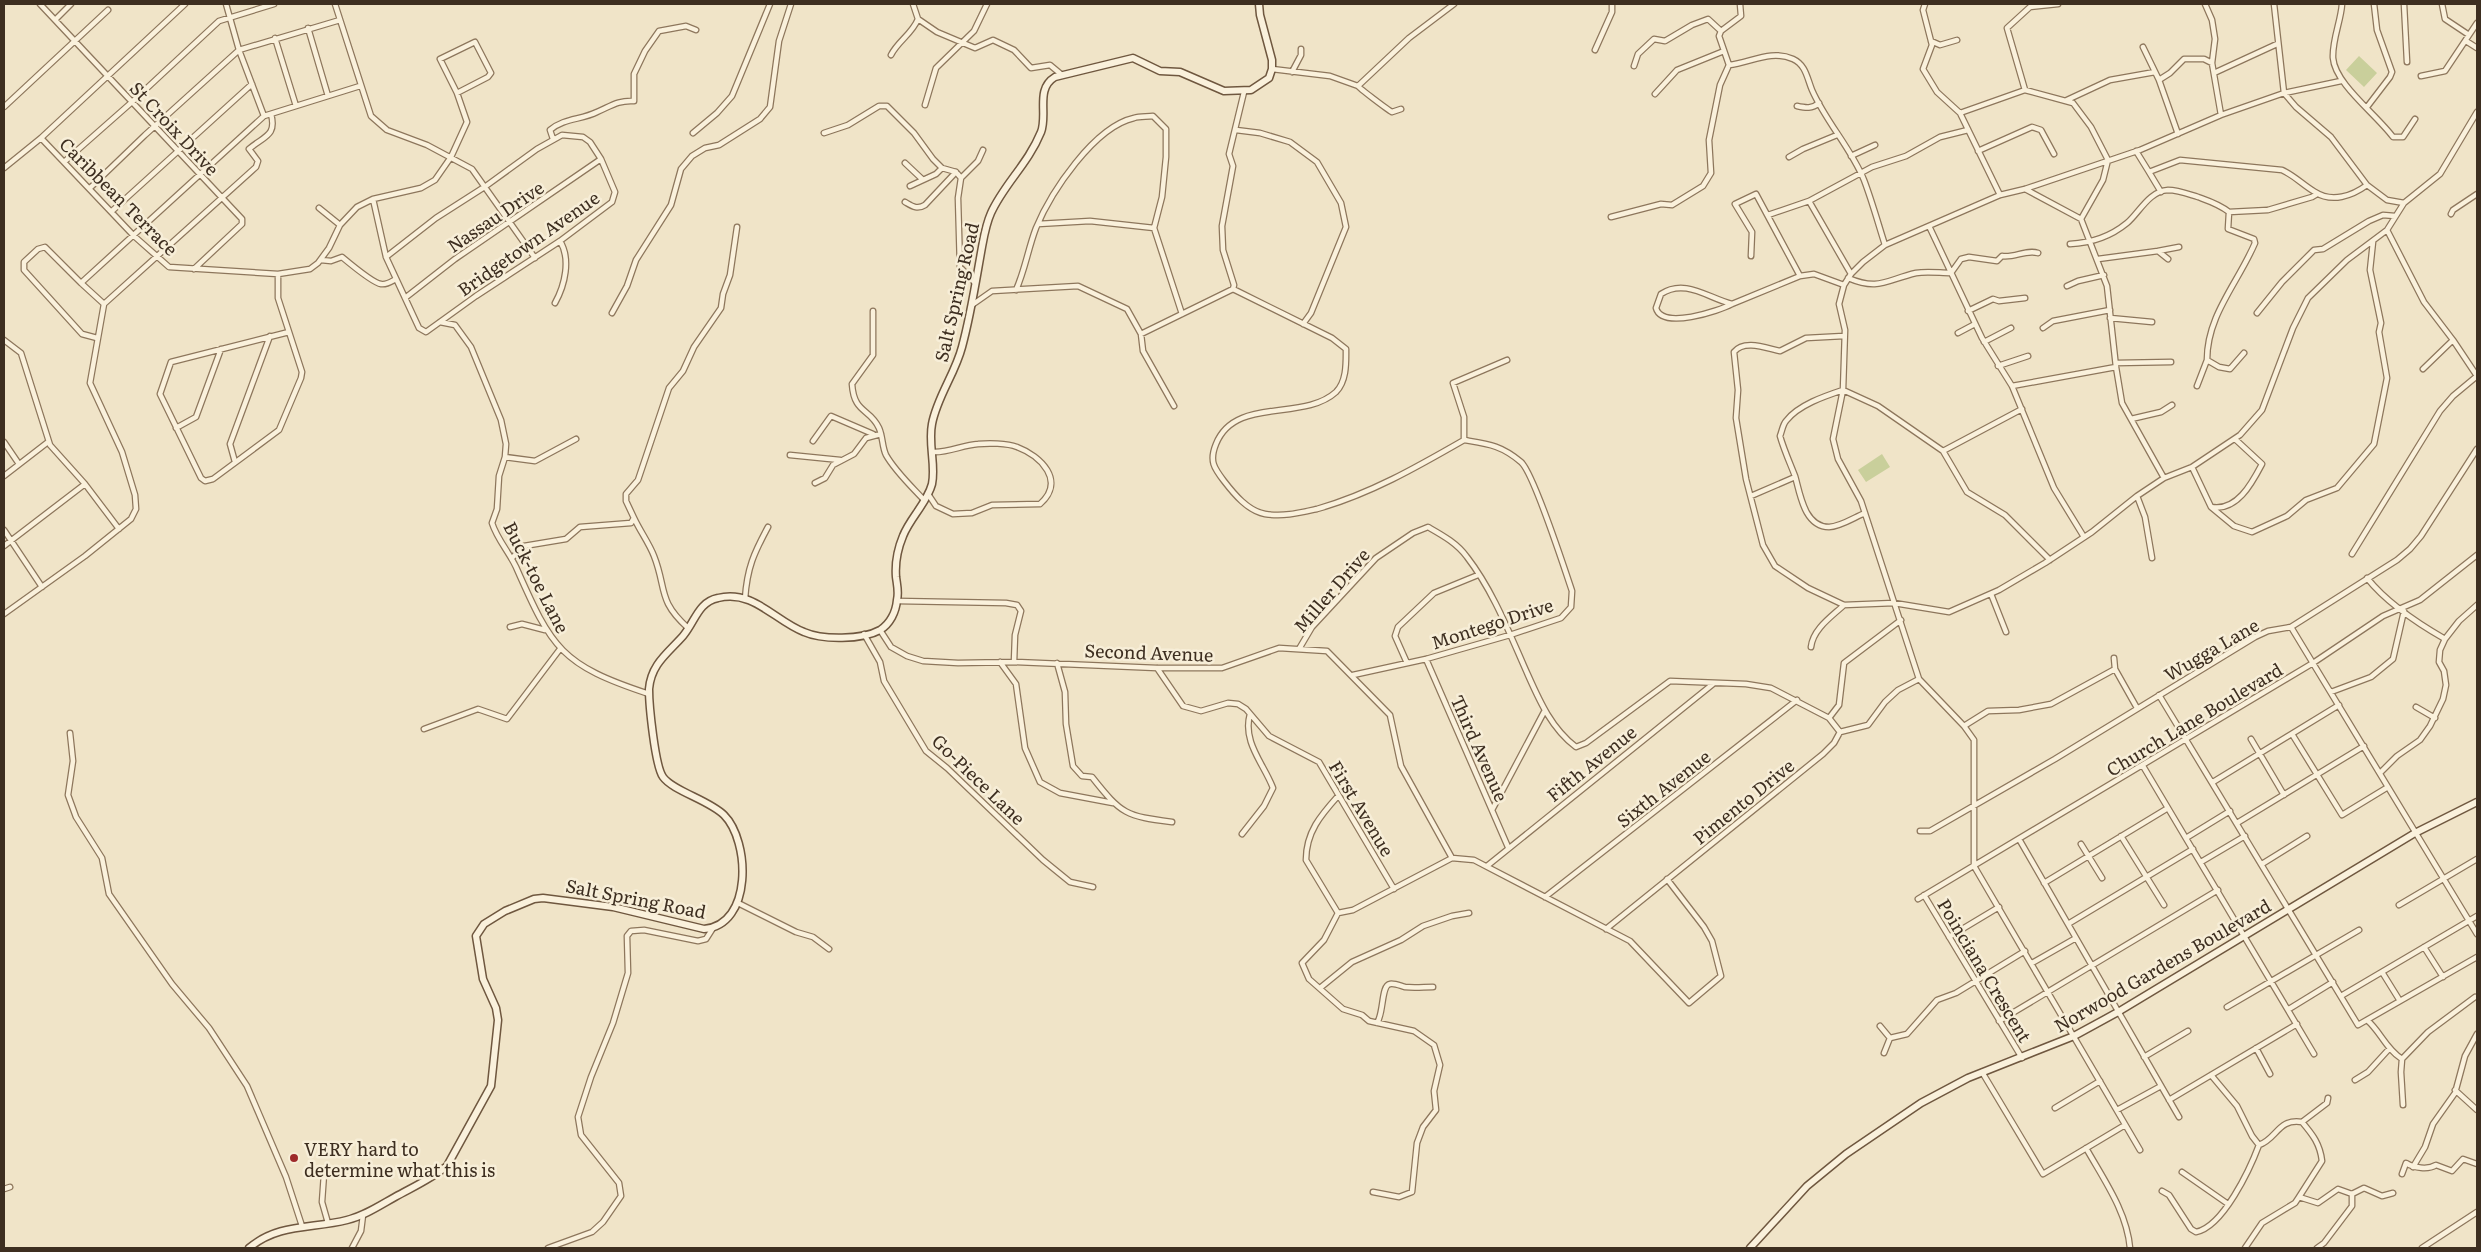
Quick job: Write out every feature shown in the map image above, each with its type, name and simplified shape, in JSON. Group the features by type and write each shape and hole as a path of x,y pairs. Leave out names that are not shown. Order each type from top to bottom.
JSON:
{"street":[{"name":"St Croix Drive","path":"40,4 242,219 242,224 194,269"},
{"path":"55,20 71,4"},
{"path":"4,168 41,138 185,4"},
{"path":"226,4 239,50 264,116"},
{"path":"64,162 132,102 219,20 274,4"},
{"path":"335,4 371,116 387,130 451,157 472,169 486,186 535,258"},
{"path":"693,133 717,113 732,96 770,4"},
{"path":"612,313 626,286 636,260 671,205 681,169 692,156 728,140 760,119 770,108 779,40 790,4"},
{"path":"914,4 918,19 937,32 975,48 992,40 1014,50 1031,68 1050,65 1062,75"},
{"path":"925,105 936,68 974,31 987,4"},
{"path":"1233,289 1234,285 1223,250 1222,226 1233,166 1230,154 1244,92 1260,85 1269,78 1272,69 1272,60 1260,15 1259,4"},
{"path":"1358,86 1409,38 1454,4"},
{"path":"1595,50 1612,12 1612,4"},
{"path":"1611,216 1661,204 1672,204 1704,186 1711,173 1710,140 1720,85 1729,65 1719,36 1721,31 1741,16 1740,4"},
{"path":"1925,4 1923,10 1931,41 1931,51 1924,69 1937,92 1960,113 2000,195"},
{"path":"2025,90 2007,30 2010,24 2030,7 2034,5 2058,4"},
{"path":"2205,4 2212,20 2215,39 2212,63 2221,115"},
{"path":"2274,4 2284,93 2296,107 2332,137 2367,185 2386,200 2404,203"},
{"path":"2342,4 2333,56 2335,68 2341,81 2367,106 2393,137 2403,137 2415,119"},
{"path":"2367,106 2392,72 2377,30 2374,4"},
{"path":"2404,4 2407,62"},
{"path":"2442,4 2445,19 2469,34"},
{"path":"4,107 108,10"},
{"path":"891,56 897,44 912,30 918,19"},
{"path":"90,188 154,126 239,50 340,20"},
{"path":"1634,66 1638,54 1654,39 1665,41 1692,25 1708,20 1721,31"},
{"path":"2421,76 2445,71 2477,23"},
{"path":"553,139 550,130 557,124 596,113 617,101 634,101 634,74 645,51 659,31 686,26 696,30"},
{"path":"308,28 328,96"},
{"path":"275,38 296,106"},
{"path":"1931,41 1940,46 1957,40"},
{"path":"2466,41 2477,48"},
{"path":"396,278 386,284 380,284 359,272 350,261 342,257 331,261 320,260 340,225 357,206 373,199 427,185 443,171 467,122 457,93 440,59 475,42 491,73 488,77 457,93"},
{"path":"2214,73 2277,44"},
{"path":"2143,47 2159,80 2178,134"},
{"path":"1292,72 1301,55 1301,50"},
{"path":"1655,94 1677,70 1724,51"},
{"path":"1729,65 1756,57 1791,58 1799,62 1819,103 1861,174 1885,245"},
{"name":"Salt Spring Road","path":"880,630 891,618 897,601 896,565 899,550 909,523 928,493 932,482 930,436 932,423 958,363 972,305 990,214 1024,165 1036,142 1043,126 1043,96 1049,80 1062,75 1133,58 1160,71 1180,72 1210,86 1224,90 1244,92"},
{"path":"2159,80 2170,73 2184,59 2204,58 2212,63"},
{"path":"1272,69 1330,76 1358,86 1361,91 1381,102 1392,112 1401,109"},
{"path":"2067,100 2110,80 2155,72"},
{"path":"2140,1150 2049,991 1974,866 1972,807 1974,740 1964,726 1918,679 1901,620 1861,501 1838,459 1832,440 1843,390 1844,336 1839,304 1844,285 1850,276 1885,245 2000,195 2025,190 2136,151 2221,115 2284,93 2341,81"},
{"path":"112,211 252,84"},
{"path":"81,283 264,116 360,86"},
{"path":"1960,113 2025,90 2073,103 2091,127 2108,160 2103,180 2081,220"},
{"path":"1797,106 1815,107 1819,103"},
{"path":"824,133 848,125 879,106 887,106 914,133 933,160 942,168 956,172 961,178"},
{"path":"1844,336 1806,338 1780,351 1756,345 1743,346 1734,352 1738,390 1736,418 1750,496 1763,545 1775,566 1808,588 1844,605 1894,603 1949,612 1991,594 2050,560 2164,478 2192,467 2235,439 2262,410 2293,328 2308,298 2347,260 2387,230 2404,203 2440,174 2477,112"},
{"path":"4,614 131,519 136,509 135,495 122,452 90,382 104,304 157,258 258,163 250,149 272,130 274,125 271,114"},
{"path":"1016,290 1024,271 1038,224 1066,177 1092,145 1114,128 1133,118 1153,116 1166,129 1166,157 1162,197 1154,228 1182,314"},
{"path":"1978,151 2032,127 2041,130 2054,154"},
{"path":"1236,130 1260,133 1290,142 1317,162 1341,203 1346,227 1315,304 1303,324"},
{"path":"1768,215 1809,201 1861,174 1906,156 1940,137 1968,130"},
{"name":"Bridgetown Avenue","path":"386,257 436,218 553,139 562,135 584,137 590,142 601,159 615,192 615,197 612,202 560,241 476,296 426,332 419,328 406,298"},
{"path":"1790,157 1802,149 1837,135"},
{"name":"Caribbean Terrace","path":"41,138 134,236 169,267 278,274 310,269 320,260"},
{"path":"1851,156 1875,145"},
{"path":"975,283 960,267 958,198 961,178 978,161 982,150"},
{"path":"2136,151 2161,192"},
{"name":"Nassau Drive","path":"406,298 455,259 601,159"},
{"path":"2149,172 2180,160 2282,170 2294,175 2317,194 2344,198 2367,185"},
{"path":"905,163 922,179"},
{"path":"910,186 936,174 942,168"},
{"path":"905,202 914,207 921,208 956,172"},
{"path":"2025,190 2081,220 2104,275 2122,403 2164,478"},
{"path":"2070,244 2090,243 2109,234 2127,222 2146,202 2161,192 2184,192 2221,206 2229,212 2268,210 2298,202 2317,194"},
{"path":"1751,256 1752,232 1734,204 1756,194 1800,276"},
{"path":"2451,214 2477,194"},
{"path":"373,199 386,257 406,298"},
{"path":"1809,201 1850,276 1872,286 1881,285 1917,273 1952,273"},
{"path":"319,208 340,225"},
{"path":"2197,386 2207,360 2212,327 2217,312 2255,243 2254,240 2228,229 2229,212"},
{"path":"2257,313 2282,282 2314,250 2323,249 2383,215 2395,216"},
{"path":"1038,224 1090,221 1154,228"},
{"path":"1930,226 1968,311 1998,366 2012,386 2054,488 2084,537"},
{"path":"688,628 674,615 667,604 654,557 626,501 626,494 638,480 669,388 683,371 694,347 721,308 722,294 730,275 738,227"},
{"path":"2352,554 2440,411 2453,396 2477,376 2424,302 2387,230"},
{"path":"555,303 559,296 567,261 565,250 560,241"},
{"path":"2192,467 2211,507 2220,516 2244,531 2252,532 2287,516 2306,500 2337,488 2374,444 2387,378 2379,332 2381,323 2370,270 2373,242"},
{"path":"97,338 82,334 24,270 24,262 38,249 45,247 104,304"},
{"path":"2098,259 2179,247"},
{"path":"1952,273 1961,259 1970,257 1997,261 2002,256 2010,257 2031,251 2038,254"},
{"path":"2158,251 2168,259"},
{"path":"278,274 278,298 302,372 302,378 286,416 274,434 213,479 205,480 201,478 160,394 171,362 289,332"},
{"path":"1732,304 1696,289 1675,287 1661,294 1656,308 1661,315 1680,319 1705,315 1732,304 1800,276 1814,274 1844,285"},
{"path":"2067,286 2078,281 2104,275"},
{"path":"972,305 992,291 1078,286 1127,309 1141,334 1144,351 1174,406"},
{"path":"1141,334 1233,289"},
{"path":"1233,289 1332,338 1346,349 1346,370 1338,390 1326,399 1301,407 1251,416 1235,422 1219,436 1212,454 1212,465 1237,498 1261,514 1280,517 1342,502 1419,466 1464,440 1464,417 1453,383 1507,360"},
{"path":"1968,311 1993,299 1999,301 2025,298"},
{"path":"2043,328 2053,321 2110,310"},
{"path":"873,311 872,355 852,384 853,396 862,412 879,427 885,453 924,500"},
{"path":"2110,318 2152,322"},
{"name":"Buck-toe Lane","path":"440,322 455,325 475,354 501,420 506,444 505,457 500,468 497,509 492,519 496,533 512,558 545,630 560,649 594,674 649,694"},
{"path":"1958,333 1975,324"},
{"path":"1984,342 2011,328"},
{"path":"235,462 230,444 270,336"},
{"path":"4,340 21,353 48,442 85,484 119,529"},
{"path":"2423,369 2453,340"},
{"path":"176,428 196,417 221,349"},
{"path":"2207,360 2219,367 2230,369 2244,353"},
{"path":"1998,366 2028,356"},
{"path":"2012,386 2116,365 2171,362"},
{"path":"1865,513 1831,527 1821,526 1811,518 1799,500 1795,477 1780,436 1786,421 1822,397 1843,390 1878,406 1943,450 1967,492 2005,515 2050,560"},
{"path":"2131,419 2160,412 2172,405"},
{"path":"1943,450 2022,409"},
{"path":"813,440 831,416 872,434 881,434"},
{"path":"815,483 825,478 833,465 854,454 866,438 872,434"},
{"path":"505,457 535,461 576,439"},
{"path":"2211,507 2219,509 2239,498 2251,485 2262,464 2235,439"},
{"name":"Montego Drive","path":"1353,675 1426,659 1510,635 1561,618 1571,606 1572,591 1535,490 1523,463 1498,446 1464,440"},
{"path":"4,442 19,464"},
{"path":"4,476 48,442"},
{"path":"928,493 936,506 953,514 972,514 992,505 1040,504 1046,499 1051,486 1052,476 1044,465 1028,452 1015,446 978,444 943,452 932,452"},
{"name":"Wugga Lane","path":"1920,832 1930,831 1972,807 2255,637 2268,631 2291,627 2410,549 2477,449"},
{"path":"790,455 841,460"},
{"path":"1750,496 1795,477"},
{"path":"4,546 85,484"},
{"path":"2137,496 2145,517 2152,558"},
{"path":"512,558 524,546 566,538 580,527 624,524 631,522 634,518"},
{"path":"745,599 746,576 751,560 768,527"},
{"name":"Miller Drive","path":"1299,648 1312,627 1376,558 1413,533 1428,527 1452,542 1467,556 1478,574"},
{"path":"4,530 42,587"},
{"name":"Church Lane Boulevard","path":"1918,899 2313,663 2383,616 2420,600 2477,554"},
{"path":"1407,663 1395,636 1398,627 1434,593 1478,574 1495,602 1544,712 1568,741 1576,747 1586,743 1670,681 1746,684 1771,688 1829,718 1840,732 1868,725 1884,702 1898,690 1918,679"},
{"path":"2367,578 2380,593 2417,622 2445,639"},
{"path":"1991,594 2006,632"},
{"path":"828,949 813,937 796,932 738,902 742,886 741,863 738,841 731,825 723,814 664,779 658,767 649,694 650,679 663,654 688,628 696,613 706,603 719,597 745,599 762,605 793,627 821,638 864,634 880,630"},
{"path":"897,601 1006,603 1017,605 1021,611 1015,635 1014,662"},
{"path":"1811,648 1813,637 1821,626 1844,605"},
{"path":"2380,773 2397,756 2420,740 2434,718 2446,685 2444,671 2439,662 2440,650 2445,639 2466,614 2477,605"},
{"path":"2331,692 2371,677 2393,659 2402,609"},
{"path":"1829,718 1839,705 1844,663 1901,620"},
{"path":"510,627 522,624 545,630"},
{"path":"2291,627 2477,934"},
{"name":"Second Avenue","path":"880,630 891,647 907,656 922,661 958,663 1014,662 1157,668 1222,668 1269,650 1299,648 1326,650 1390,714 1401,766 1452,858"},
{"name":"Go-Piece Lane","path":"864,634 880,662 884,681 926,751 947,768 1043,860 1070,882 1093,887"},
{"path":"424,729 478,709 507,719 560,649"},
{"path":"2114,658 2115,669 2137,708"},
{"name":"Third Avenue","path":"1426,659 1508,847"},
{"path":"1000,662 1016,684 1025,748 1040,782 1060,793 1113,803"},
{"path":"1057,663 1065,692 1066,724 1073,766 1082,776 1092,777 1113,803 1136,818 1172,822"},
{"name":"First Avenue","path":"1157,668 1183,706 1201,711 1233,702 1246,708 1269,736 1319,762 1394,889"},
{"path":"1964,726 1988,711 2019,710 2050,704 2115,669"},
{"name":"Fifth Avenue","path":"1487,866 1508,847 1713,684"},
{"path":"2159,695 2358,1025 2477,957"},
{"name":"Sixth Avenue","path":"1545,897 1797,700"},
{"path":"2213,782 2339,705"},
{"path":"2416,707 2434,718"},
{"path":"1492,810 1544,712"},
{"path":"1242,834 1264,806 1273,788 1256,757 1248,734 1247,723 1250,714"},
{"name":"Pimento Drive","path":"1606,929 1823,754 1834,743 1840,732"},
{"path":"70,733 73,761 68,794 76,817 102,858 109,894 172,984 209,1028 247,1086 286,1176 302,1226"},
{"path":"2292,734 2342,815 2388,787"},
{"path":"2252,739 2284,795"},
{"path":"2237,823 2364,746"},
{"path":"2143,766 2314,1054"},
{"path":"1338,796 1316,820 1306,850 1306,860 1338,913"},
{"name":"Norwood Gardens Boulevard","path":"1750,1248 1806,1186 1843,1156 1921,1104 1949,1087 1982,1072 2022,1058 2074,1036 2118,1012 2415,833 2452,812 2477,802"},
{"path":"2044,883 2168,808"},
{"path":"2186,838 2230,811"},
{"path":"2121,836 2164,905"},
{"path":"2201,862 2245,836"},
{"path":"2262,864 2307,836"},
{"path":"2019,839 2179,1117"},
{"path":"2081,844 2102,878"},
{"path":"2068,924 2193,849"},
{"path":"1338,913 1353,910 1452,858 1474,860 1630,941 1689,1003 1721,976 1712,941 1704,927 1666,880"},
{"path":"2398,905 2477,859"},
{"path":"1999,1021 2218,890"},
{"name":"Poinciana Crescent","path":"1924,895 2022,1058"},
{"name":"Salt Spring Road","path":"250,1248 274,1232 363,1215 435,1176 447,1166 491,1086 498,1020 496,1008 483,979 477,945 476,936 484,924 524,902 534,899 553,898 613,906 686,926 713,928 732,912 738,902"},
{"path":"1949,937 1998,907"},
{"path":"1338,913 1324,940 1302,963 1309,979 1343,1010 1362,1015 1369,1021 1401,1030 1414,1031 1423,1036 1434,1045 1440,1065 1434,1090 1436,1110 1423,1127 1417,1143 1412,1192 1399,1197 1373,1192"},
{"path":"1320,988 1352,962 1401,940 1422,926 1452,916 1469,914"},
{"path":"2341,996 2477,916"},
{"path":"548,1248 598,1228 621,1196 619,1183 581,1135 578,1117 591,1077 613,1023 628,973 629,932 644,930 698,941 706,939 713,928"},
{"path":"2227,1007 2359,930"},
{"path":"2032,963 2076,938"},
{"path":"2424,947 2443,976"},
{"path":"1890,1038 1907,1034 1937,1000 1956,993 2025,951"},
{"path":"2382,972 2400,1001"},
{"path":"2289,1009 2333,982"},
{"path":"1377,1023 1383,1008 1383,990 1385,986 1390,984 1412,988 1433,987"},
{"path":"2403,1105 2402,1059 2428,1032 2475,997"},
{"path":"2367,1020 2374,1026 2389,1049 2402,1059"},
{"path":"2169,1100 2297,1024"},
{"path":"1880,1026 1890,1038"},
{"path":"2144,1057 2188,1031"},
{"path":"2413,1167 2425,1147 2432,1124 2455,1090 2465,1056 2477,1034"},
{"path":"1884,1054 1890,1038"},
{"path":"2256,1048 2270,1074"},
{"path":"2354,1080 2368,1072 2389,1049"},
{"path":"1982,1072 2043,1174 2126,1125"},
{"path":"2211,1075 2237,1106 2252,1136 2259,1145"},
{"path":"2055,1108 2100,1081"},
{"path":"2117,1110 2161,1086"},
{"path":"2455,1090 2477,1110"},
{"path":"2162,1190 2169,1195 2181,1216 2196,1232 2202,1231 2213,1222 2228,1204 2251,1166 2259,1145 2266,1142 2284,1124 2294,1121 2302,1122 2327,1104 2328,1098"},
{"path":"2245,1248 2262,1223 2295,1203 2322,1162 2320,1146 2302,1122"},
{"path":"2086,1148 2118,1204 2129,1231 2130,1248"},
{"path":"2402,1174 2406,1163 2413,1167 2431,1168 2436,1165 2452,1171 2463,1159 2477,1164"},
{"path":"2182,1172 2228,1204"},
{"path":"324,1174 322,1202 328,1223"},
{"path":"4,1190 10,1186"},
{"path":"2299,1198 2318,1203 2338,1189 2352,1194 2364,1188 2382,1196 2393,1193"},
{"path":"2317,1248 2324,1243 2352,1206 2352,1194"},
{"path":"2422,1248 2477,1212"},
{"path":"352,1248 361,1231 363,1215"}],"green space":[{"path":"2359,56 2377,73 2364,87 2346,70"},
{"path":"1882,454 1890,467 1866,482 1858,470"}],"place":[{"name":"VERY hard to determine what this is","path":"294,1158"}]}
